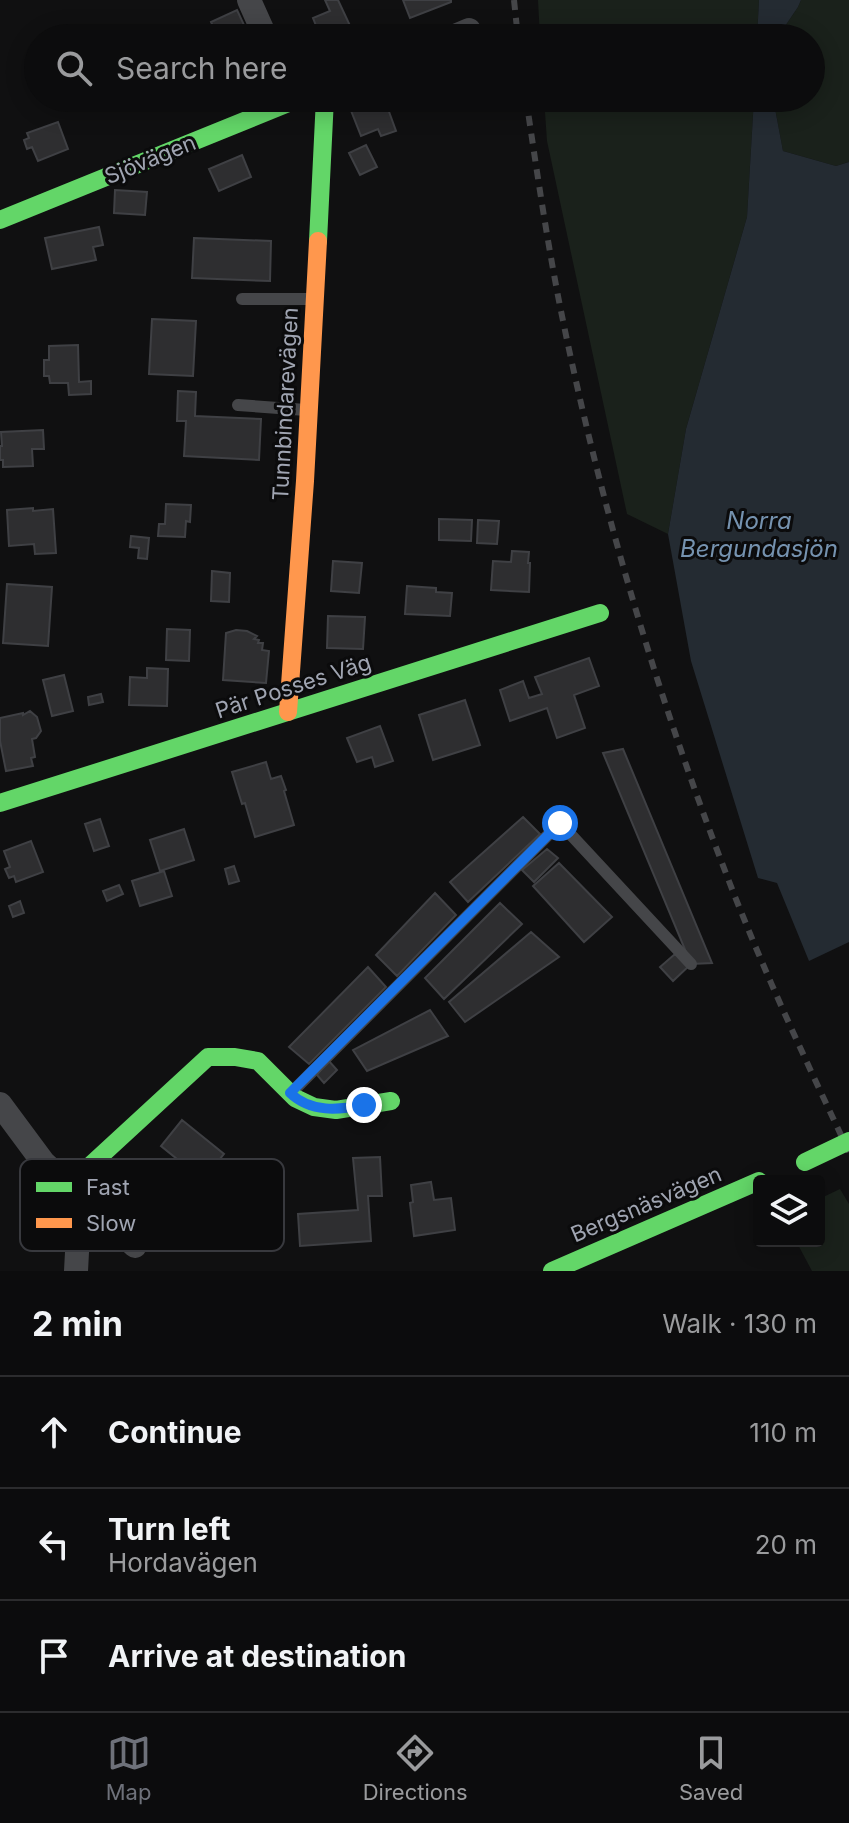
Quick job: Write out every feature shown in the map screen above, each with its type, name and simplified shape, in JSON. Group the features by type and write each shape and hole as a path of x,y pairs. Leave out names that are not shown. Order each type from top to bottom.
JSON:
{"street":[{"path":"249,0 260,24"},
{"name":"Sjövägen","path":"0,220 263,112"},
{"name":"Tunnbindarevägen","path":"288,712 309,410 324,112"},
{"name":"Pär Posses Väg","path":"0,803 600,613"},
{"path":"106,1159 208,1057 258,1061 295,1098 314,1107 336,1110 391,1101"},
{"path":"0,1104 41,1159"},
{"path":"799,1164 849,1141"},
{"name":"Bergsnäsvägen","path":"552,1271 753,1184"},
{"path":"76,1251 76,1271"}],"lane":[{"path":"242,299 314,299"},
{"path":"238,405 309,410"},
{"path":"290,1093 560,823 691,964"}],"shaded area":[{"path":"538,0 759,0 758,24 539,24"},
{"path":"801,0 849,0 849,162 836,166 783,151 776,112 825,112 825,24 786,24"},
{"path":"545,112 753,112 747,217 686,429 668,534 627,514 547,141"},
{"path":"840,1189 849,1204 849,1271 812,1271 799,1247 825,1247 825,1196"}],"water":[{"path":"759,0 801,0 786,24 758,24"},
{"name":"Norra Bergundasjön","path":"753,112 776,112 783,151 836,166 849,162 849,942 809,961 777,883 758,878 691,661 668,534 686,429 747,217"}],"building":[{"path":"325,0 338,0 349,24 315,24 313,18 330,11"},
{"path":"403,0 451,0 451,2 410,18"},
{"path":"237,10 244,24 212,24"},
{"path":"352,112 389,112 396,131 381,136 378,129 361,136"},
{"path":"58,122 68,149 38,161 32,147 27,149 24,140 29,138 27,133"},
{"path":"366,145 377,167 360,175 349,153"},
{"path":"242,155 251,177 219,191 209,169"},
{"path":"115,190 147,192 145,215 114,213"},
{"path":"99,227 103,245 93,247 96,260 52,269 45,238"},
{"path":"194,238 271,241 270,281 192,278"},
{"path":"152,319 196,321 193,376 149,374"},
{"path":"78,345 79,382 91,381 91,394 69,395 68,383 50,383 49,376 44,376 44,360 49,360 49,346"},
{"path":"178,391 196,392 195,416 261,419 259,460 184,456 186,421 177,421"},
{"path":"43,430 44,449 32,449 33,466 3,467 3,460 0,460 1,432"},
{"path":"166,504 191,505 185,537 158,536 159,524 165,524"},
{"path":"33,508 33,511 53,509 56,553 35,554 34,544 9,546 7,510"},
{"path":"439,519 472,520 471,541 439,540"},
{"path":"478,520 499,521 497,544 477,543"},
{"path":"131,536 149,538 147,559 138,558 139,548 130,547"},
{"path":"512,551 529,552 529,592 491,590 493,561 511,562"},
{"path":"333,561 362,563 359,593 331,591"},
{"path":"212,571 230,573 229,602 211,601"},
{"path":"7,584 52,587 48,646 3,643"},
{"path":"407,586 436,588 436,592 452,593 450,616 405,614"},
{"path":"328,616 365,617 363,649 327,648"},
{"path":"167,629 190,630 189,661 166,660"},
{"path":"236,630 257,636 254,639 263,643 262,650 269,651 266,683 223,680 226,633"},
{"path":"589,658 599,686 574,695 585,728 557,738 547,708 510,721 500,690 523,681 529,698 542,694 535,677"},
{"path":"147,668 168,669 167,706 129,705 130,677 147,678"},
{"path":"64,675 73,711 52,716 43,680"},
{"path":"101,694 103,702 89,705 88,697"},
{"path":"465,700 480,745 433,760 419,715"},
{"path":"30,711 37,717 41,731 32,739 33,766 6,771 0,741 0,718"},
{"path":"380,726 393,761 375,767 372,757 357,762 347,738"},
{"path":"623,749 712,963 691,964 603,753"},
{"path":"266,762 271,779 281,776 294,825 255,837 232,772"},
{"path":"523,817 540,834 468,902 450,882"},
{"path":"100,819 109,846 94,851 85,824"},
{"path":"184,829 194,860 160,871 150,840"},
{"path":"31,841 43,872 16,882 14,876 9,878 5,869 10,867 4,851"},
{"path":"547,849 558,858 534,882 522,870"},
{"path":"559,863 612,917 584,942 533,886"},
{"path":"234,866 239,881 229,884 225,869"},
{"path":"164,871 172,896 140,906 132,881"},
{"path":"119,885 123,894 107,901 103,891"},
{"path":"435,893 456,915 397,976 376,955"},
{"path":"20,901 24,913 13,917 9,906"},
{"path":"500,903 522,924 444,999 425,978"},
{"path":"531,932 559,957 465,1022 449,1002"},
{"path":"675,954 691,964 673,981 660,967"},
{"path":"368,967 386,987 309,1064 289,1047"},
{"path":"430,1010 448,1036 367,1071 353,1050"},
{"path":"328,1060 337,1070 324,1083 317,1075"},
{"path":"182,1120 224,1154 220,1159 177,1159 161,1146"},
{"path":"380,1157 382,1196 368,1196 371,1241 300,1246 298,1214 358,1210 353,1158"},
{"path":"431,1182 434,1200 451,1198 455,1230 414,1236 411,1185"}],"railway":[{"path":"514,0 517,24"},
{"path":"528,112 550,251 574,374 610,520 652,664 741,911 849,1152"}],"traffic: fast":[{"path":"0,220 266,112"},
{"path":"318,241 324,112"},
{"path":"0,803 600,613"},
{"path":"97,1159 208,1057 258,1061 295,1098 314,1107 336,1110 391,1101"},
{"path":"805,1162 849,1141"},
{"path":"552,1271 753,1184"}],"traffic: slow":[{"path":"288,712 318,241"}],"route":[{"path":"364,1105 336,1110 314,1107 290,1093 560,823"}]}
